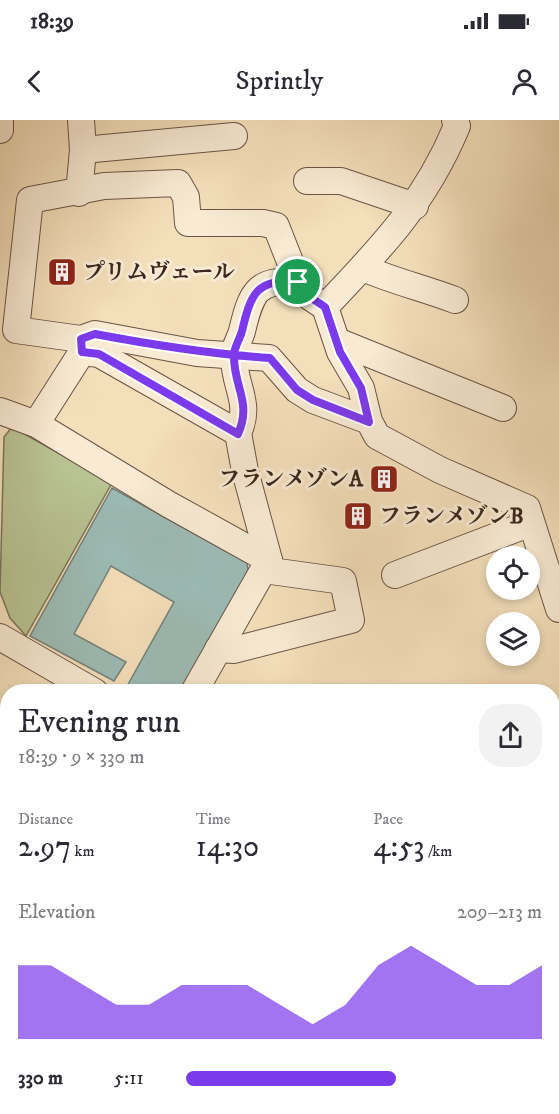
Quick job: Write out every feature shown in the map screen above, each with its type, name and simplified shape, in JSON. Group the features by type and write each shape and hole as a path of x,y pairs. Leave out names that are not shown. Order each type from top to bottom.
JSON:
{"street":[{"path":"0,120 0,130"},
{"path":"79,193 83,150 81,120"},
{"path":"325,307 363,268 415,206 443,158 457,126 455,120"},
{"path":"83,150 234,135"},
{"path":"307,181 341,181 415,206"},
{"path":"238,434 99,354 81,346 16,330 30,200 79,193 104,186 178,183 186,197 188,223 263,223 276,226 298,282 310,297 325,307 337,341 361,388 369,422 377,436 440,470 527,508 559,609"},
{"path":"363,268 397,283 411,284 455,300"},
{"path":"198,684 266,565 238,434 244,420 245,409 233,356 253,294 267,284 278,280 298,282"},
{"path":"36,424 81,346 95,334 196,353 270,358 297,390 313,400 369,422"},
{"path":"337,341 503,408"},
{"path":"0,411 36,424 266,565 343,581 351,620 234,650 218,649"},
{"path":"395,575 531,523"},
{"path":"0,637 81,684"}],"green space":[{"path":"12,427 112,483 26,636 10,618 0,592 4,437"}],"water":[{"path":"112,488 247,563 248,570 185,684 128,684 174,602 111,566 74,634 126,662 114,681 30,636"}],"place":[{"name":"プリムヴェール","path":"62,272"},
{"name":"フランメゾンA","path":"384,479"},
{"name":"フランメゾンB","path":"358,516"}],"route":[{"path":"298,282 278,280 267,284 253,294 248,304 240,340 233,356 245,409 244,420 238,434 99,354 82,352 81,339 95,334 196,353 233,356 270,358 297,390 313,400 369,422 361,388 340,352 325,307 310,297 298,282"}]}
